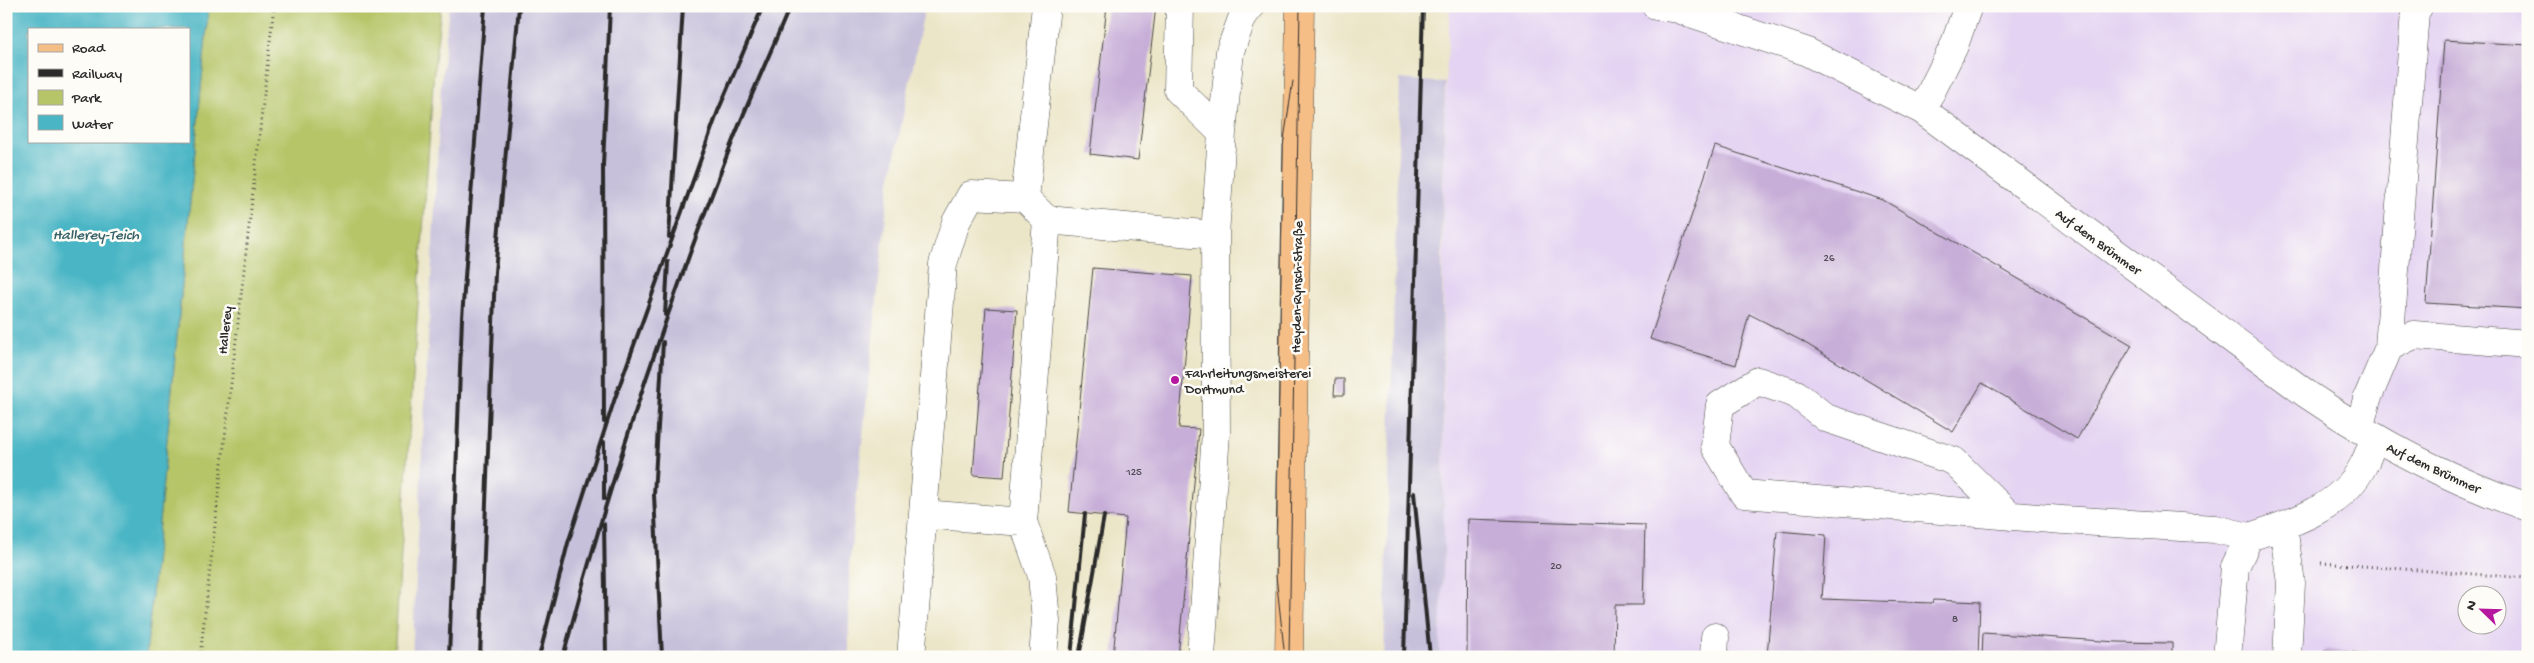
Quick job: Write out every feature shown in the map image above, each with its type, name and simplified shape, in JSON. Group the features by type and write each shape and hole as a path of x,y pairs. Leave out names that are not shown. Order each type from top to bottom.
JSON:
{"main road":[{"name":"Heyden-Rynsch-Straße","path":"1289,657 1300,6"}],"street":[{"path":"1025,198 1046,6"},
{"path":"1180,6 1178,90 1222,133"},
{"path":"1201,657 1216,432 1215,235 1222,133 1230,52 1243,16 1252,6"},
{"name":"Auf dem Brümmer","path":"1656,6 1678,10 1805,51 1922,110 2300,390 2366,434 2494,496 2528,507"},
{"path":"1922,110 1954,46 1968,6"},
{"path":"2010,516 1954,461 1826,418 1796,394 1758,381 1720,405 1715,446 1744,494 2010,516 2215,529 2249,537 2283,526 2336,499 2364,466 2367,398 2389,347 2414,12 2419,6"},
{"path":"911,657 943,264 956,222 971,196 1025,198 1047,220 1215,235"},
{"path":"1043,657 1046,621 1042,576 1023,522 1047,220"},
{"path":"2389,347 2414,335 2528,344"},
{"path":"923,514 1023,522"},
{"path":"2283,526 2291,583 2287,657"},
{"path":"2227,657 2234,567 2249,537"}],"path":[{"name":"Hallerey","path":"200,657 274,6"},
{"path":"2288,560 2528,578"}],"shaded area":[{"path":"449,6 925,6 889,186 849,568 849,657 412,657 441,83"},
{"path":"1450,6 2528,6 2528,657 1439,657 1444,551 1443,219 1445,100"},
{"path":"1400,79 1445,83 1442,244 1444,551 1439,657 1384,657"}],"green space":[{"path":"209,6 441,6 434,70 394,657 146,657"}],"water":[{"name":"Hallerey-Teich","path":"6,6 209,6 146,657 6,657"}],"building":[{"path":"1107,6 1156,6 1138,160 1090,154"},
{"path":"2444,40 2528,45 2528,309 2426,303"},
{"path":"1715,146 1883,200 2132,345 2077,439 1982,383 1953,432 1800,340 1749,314 1736,365 1650,339"},
{"path":"1093,268 1192,276 1179,428 1199,429 1178,657 1113,657 1126,518 1069,512"},
{"path":"986,308 1017,310 1004,477 973,475"},
{"path":"1335,379 1344,379 1344,395 1334,395"},
{"path":"1468,519 1645,525 1643,605 1615,605 1614,657 1467,657"},
{"path":"1777,531 1826,535 1822,599 1932,603 1933,600 1980,602 1978,657 1767,657"},
{"path":"1983,633 2117,642 2172,643 2172,657 1982,657"},
{"path":"2324,650 2390,655 2390,657 2324,657"}],"tram line":[{"path":"1289,657 1300,6"},
{"path":"1284,649 1276,576 1276,549 1283,146 1293,81"}],"railway":[{"path":"449,657 462,318 485,6"},
{"path":"480,657 495,272 519,6"},
{"path":"604,422 603,165 610,6"},
{"path":"669,237 683,6"},
{"path":"539,657 568,543 615,398 718,111 763,6"},
{"path":"563,657 598,532 636,408 678,285 732,143 790,6"},
{"path":"1404,657 1423,6"},
{"path":"665,315 668,262"},
{"path":"662,657 654,495 663,342"},
{"path":"604,442 604,499"},
{"path":"1414,493 1430,657"},
{"path":"1071,657 1085,514"},
{"path":"1079,657 1104,516"},
{"path":"604,524 606,657"}],"place":[{"name":"Fahrleitungsmeisterei Dortmund","path":"1175,380"}]}
